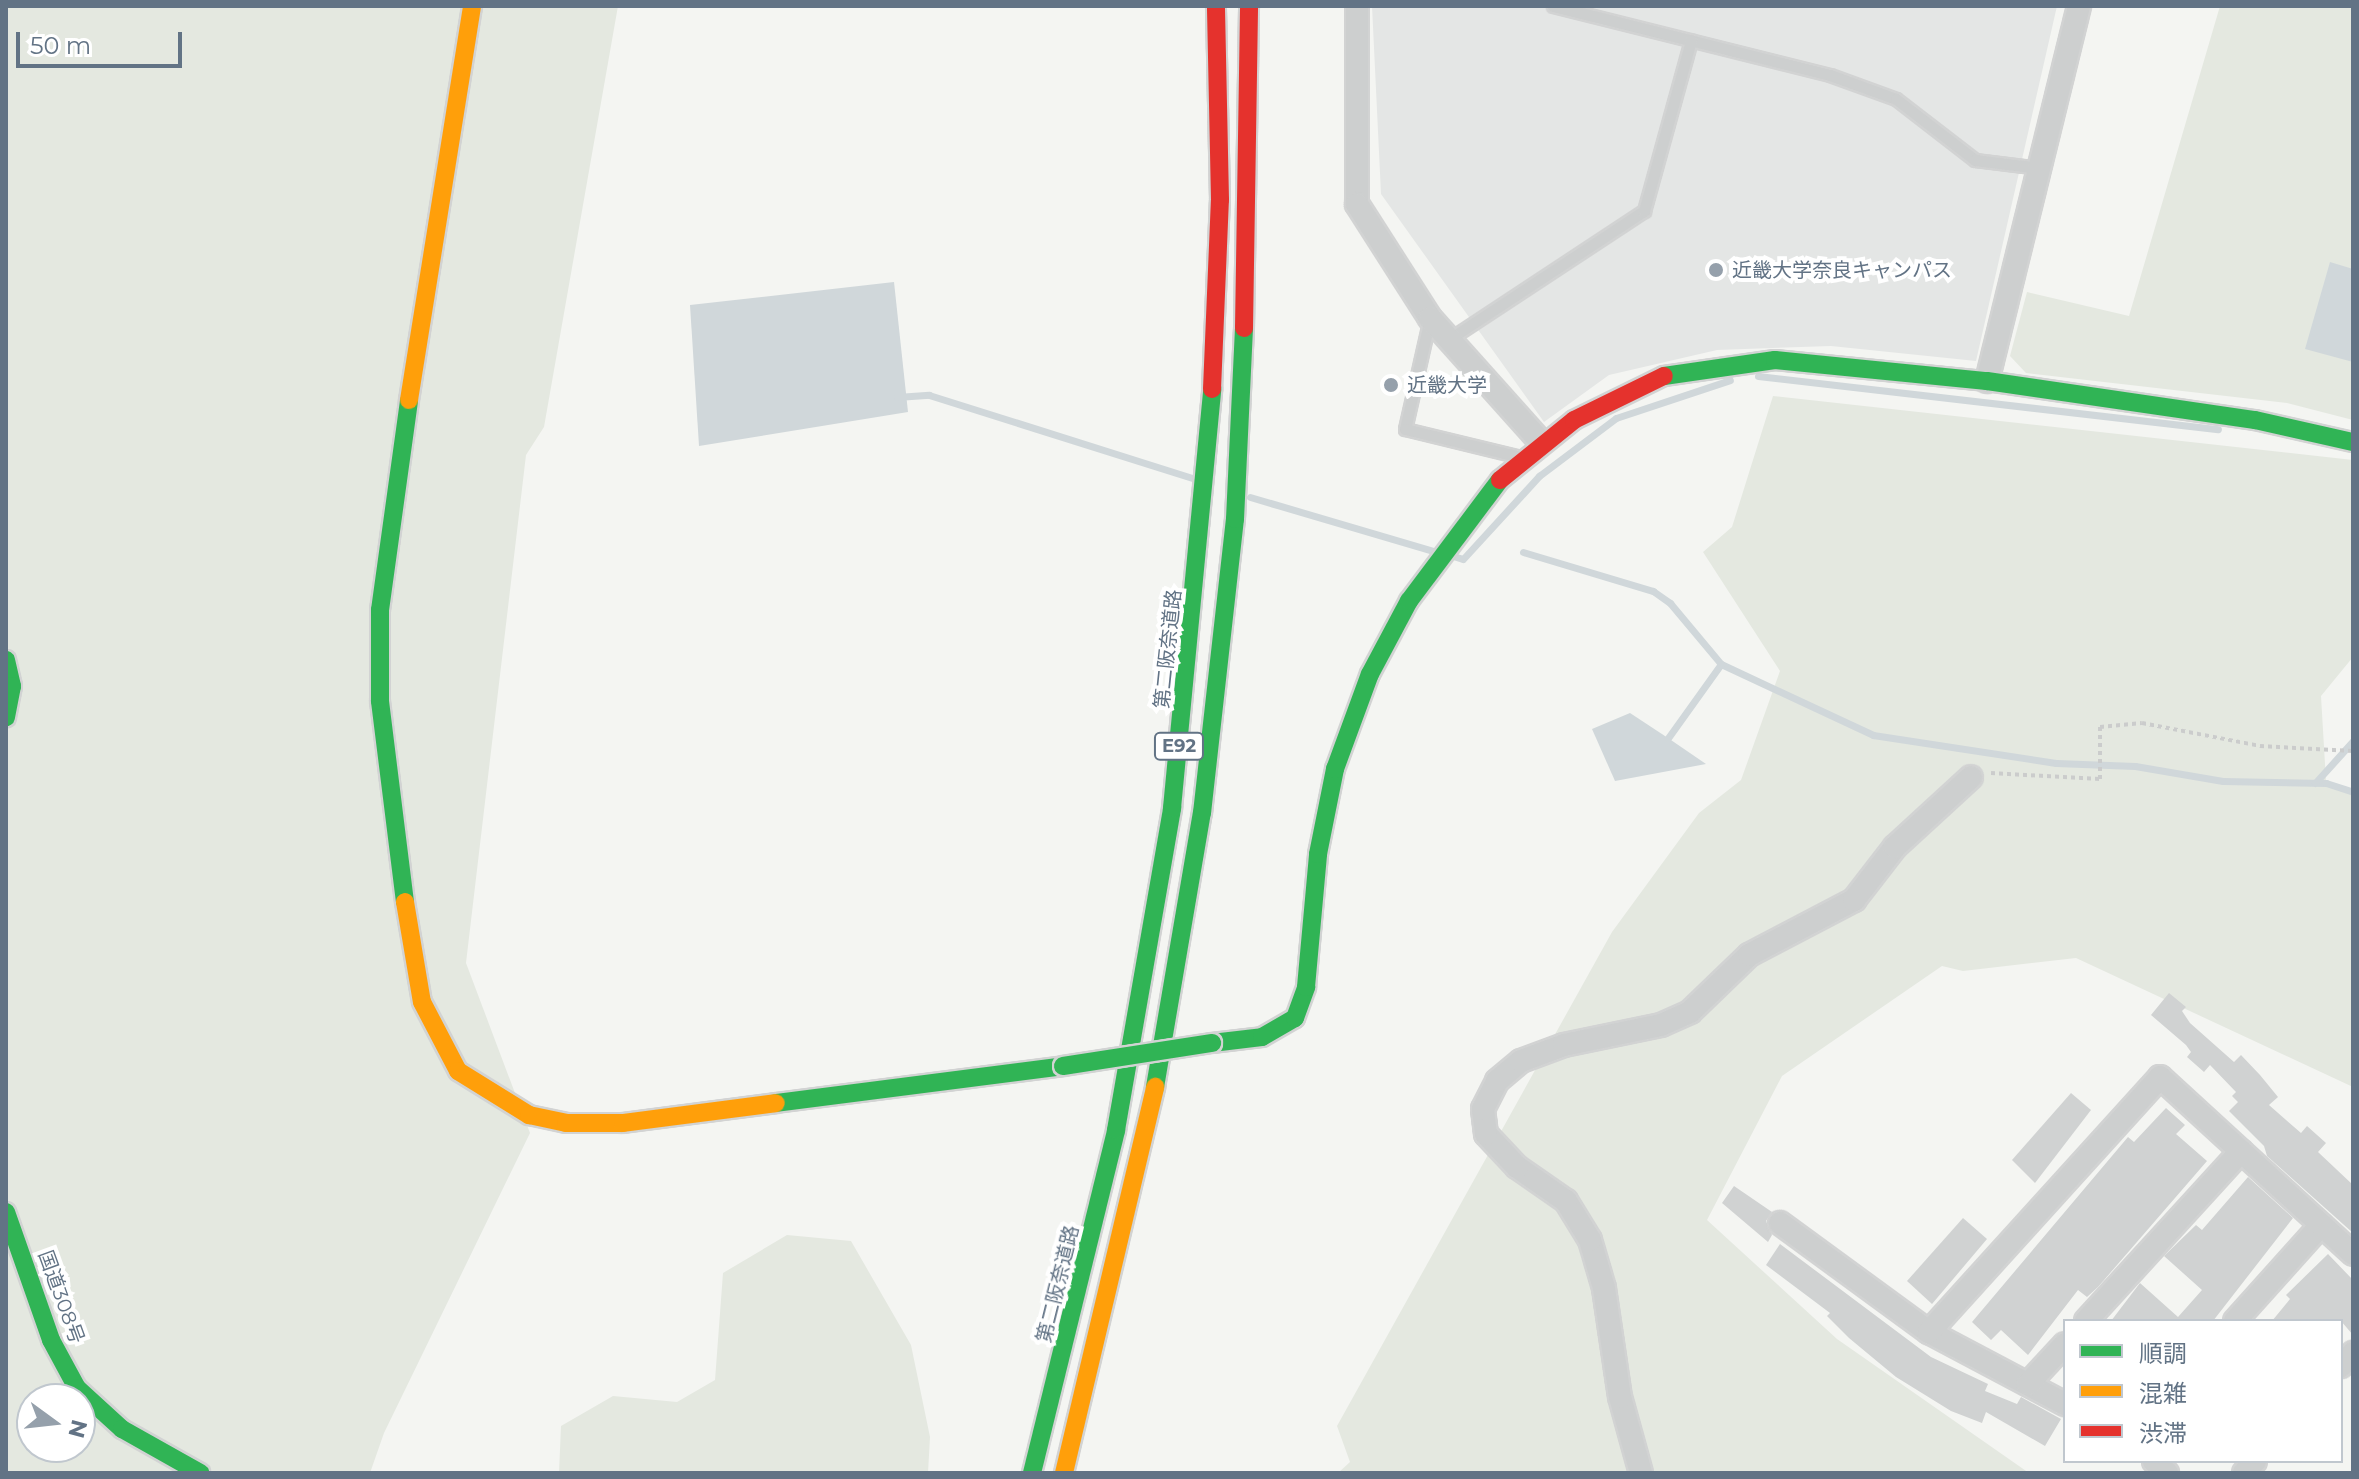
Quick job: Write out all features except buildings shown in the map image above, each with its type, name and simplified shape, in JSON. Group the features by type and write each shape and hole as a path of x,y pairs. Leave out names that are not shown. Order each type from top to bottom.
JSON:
{"main road":[{"path":"472,6 387,534 380,610 380,701 409,931 422,1002 458,1071 529,1115 566,1123 623,1123 1262,1037 1295,1018 1306,987 1318,854 1335,769 1370,674 1418,588 1490,490 1522,457 1541,442 1660,377 1775,360 1987,381 2255,420 2353,442"},
{"name":"第二阪奈道路","path":"1032,1473 1116,1130 1172,808 1214,371 1220,200 1216,6"},
{"name":"E92","path":"1064,1473 1146,1137 1202,813 1228,592 1242,400 1250,200 1249,6"},
{"path":"6,660 12,686 6,717"},
{"name":"国道308号","path":"6,1212 51,1340 77,1388 122,1429 200,1473"}],"street":[{"path":"1357,6 1357,204 1430,318 1541,442"},
{"path":"1987,381 2079,6"},
{"path":"1641,1473 1620,1397 1604,1288 1590,1240 1566,1201 1517,1167 1486,1134 1483,1109 1497,1081 1521,1061 1564,1045 1661,1025 1690,1012 1749,955 1854,900 1895,847 1971,777"},
{"path":"1929,1332 2160,1077 2353,1254"},
{"path":"2088,1319 2241,1151"},
{"path":"1780,1223 1929,1332 2063,1403"},
{"path":"2237,1319 2321,1225"},
{"path":"2028,1384 2063,1346"}],"lane":[{"path":"1553,6 1830,75 1896,99 1975,160 2040,168"},
{"path":"1448,340 1644,211 1691,40"},
{"path":"1430,318 1405,429 1522,457"}],"path":[{"path":"1971,777 1991,772 2100,779 2100,727 2142,723 2260,746 2353,751"}],"shaded area":[{"path":"6,6 618,6 544,427 526,455 466,963 530,1133 384,1433 370,1473 6,1473"},
{"name":"近畿大学奈良キャンパス","path":"1372,6 2057,6 1976,361 1831,346 1717,350 1609,375 1544,422 1381,194"},
{"path":"2220,6 2353,6 2353,420 2287,403 2026,373 2010,356 2027,292 2129,316"},
{"path":"2330,262 2353,269 2353,362 2305,349"},
{"path":"894,282 908,412 699,446 690,305"},
{"path":"1773,396 2353,460 2353,657 2321,696 2326,781 2353,796 2353,1087 2076,958 1963,971 1942,966 1782,1076 1707,1220 1837,1339 2029,1473 1338,1473 1350,1462 1337,1426 1612,932 1699,813 1741,780 1780,671 1703,552 1732,527"},
{"path":"1630,713 1706,764 1615,781 1592,729"},
{"path":"787,1235 851,1241 911,1345 930,1437 928,1473 559,1473 561,1426 613,1396 677,1402 715,1380 723,1273"}],"waterway":[{"path":"1758,376 2218,429"},
{"path":"1453,556 1463,559 1539,476 1616,418 1730,380"},
{"path":"897,397 929,395 1192,478"},
{"path":"1250,497 1437,552"},
{"path":"1523,552 1653,591 1670,603 1721,664 1873,735 2056,763 2135,766 2223,781 2326,783 2353,792"},
{"path":"1668,738 1721,664"},
{"path":"2315,783 2353,741"}],"traffic: fast":[{"path":"1155,1087 1202,813 1235,519 1244,328"},
{"path":"1664,376 1775,360 1987,381 2255,420 2353,442"},
{"path":"1032,1473 1116,1130 1172,808 1212,389"},
{"path":"405,902 380,701 380,610 409,400"},
{"path":"1212,1043 1262,1037 1295,1018 1306,987 1318,854 1335,769 1370,674 1409,601 1500,480"},
{"path":"6,660 12,686 6,717"},
{"path":"1063,1066 1212,1043"},
{"path":"776,1103 1063,1066"},
{"path":"6,1212 51,1340 77,1388 122,1429 200,1473"}],"traffic: slow":[{"path":"409,400 472,6"},
{"path":"405,902 422,1002 458,1071 529,1115 566,1123 623,1123 776,1103"},
{"path":"1064,1473 1155,1087"}],"traffic: jam":[{"path":"1212,389 1220,200 1216,6"},
{"path":"1244,328 1249,6"},
{"path":"1500,480 1574,420 1664,376"}],"place":[{"name":"近畿大学奈良キャンパス","path":"1716,270"},
{"name":"近畿大学","path":"1391,385"}]}
